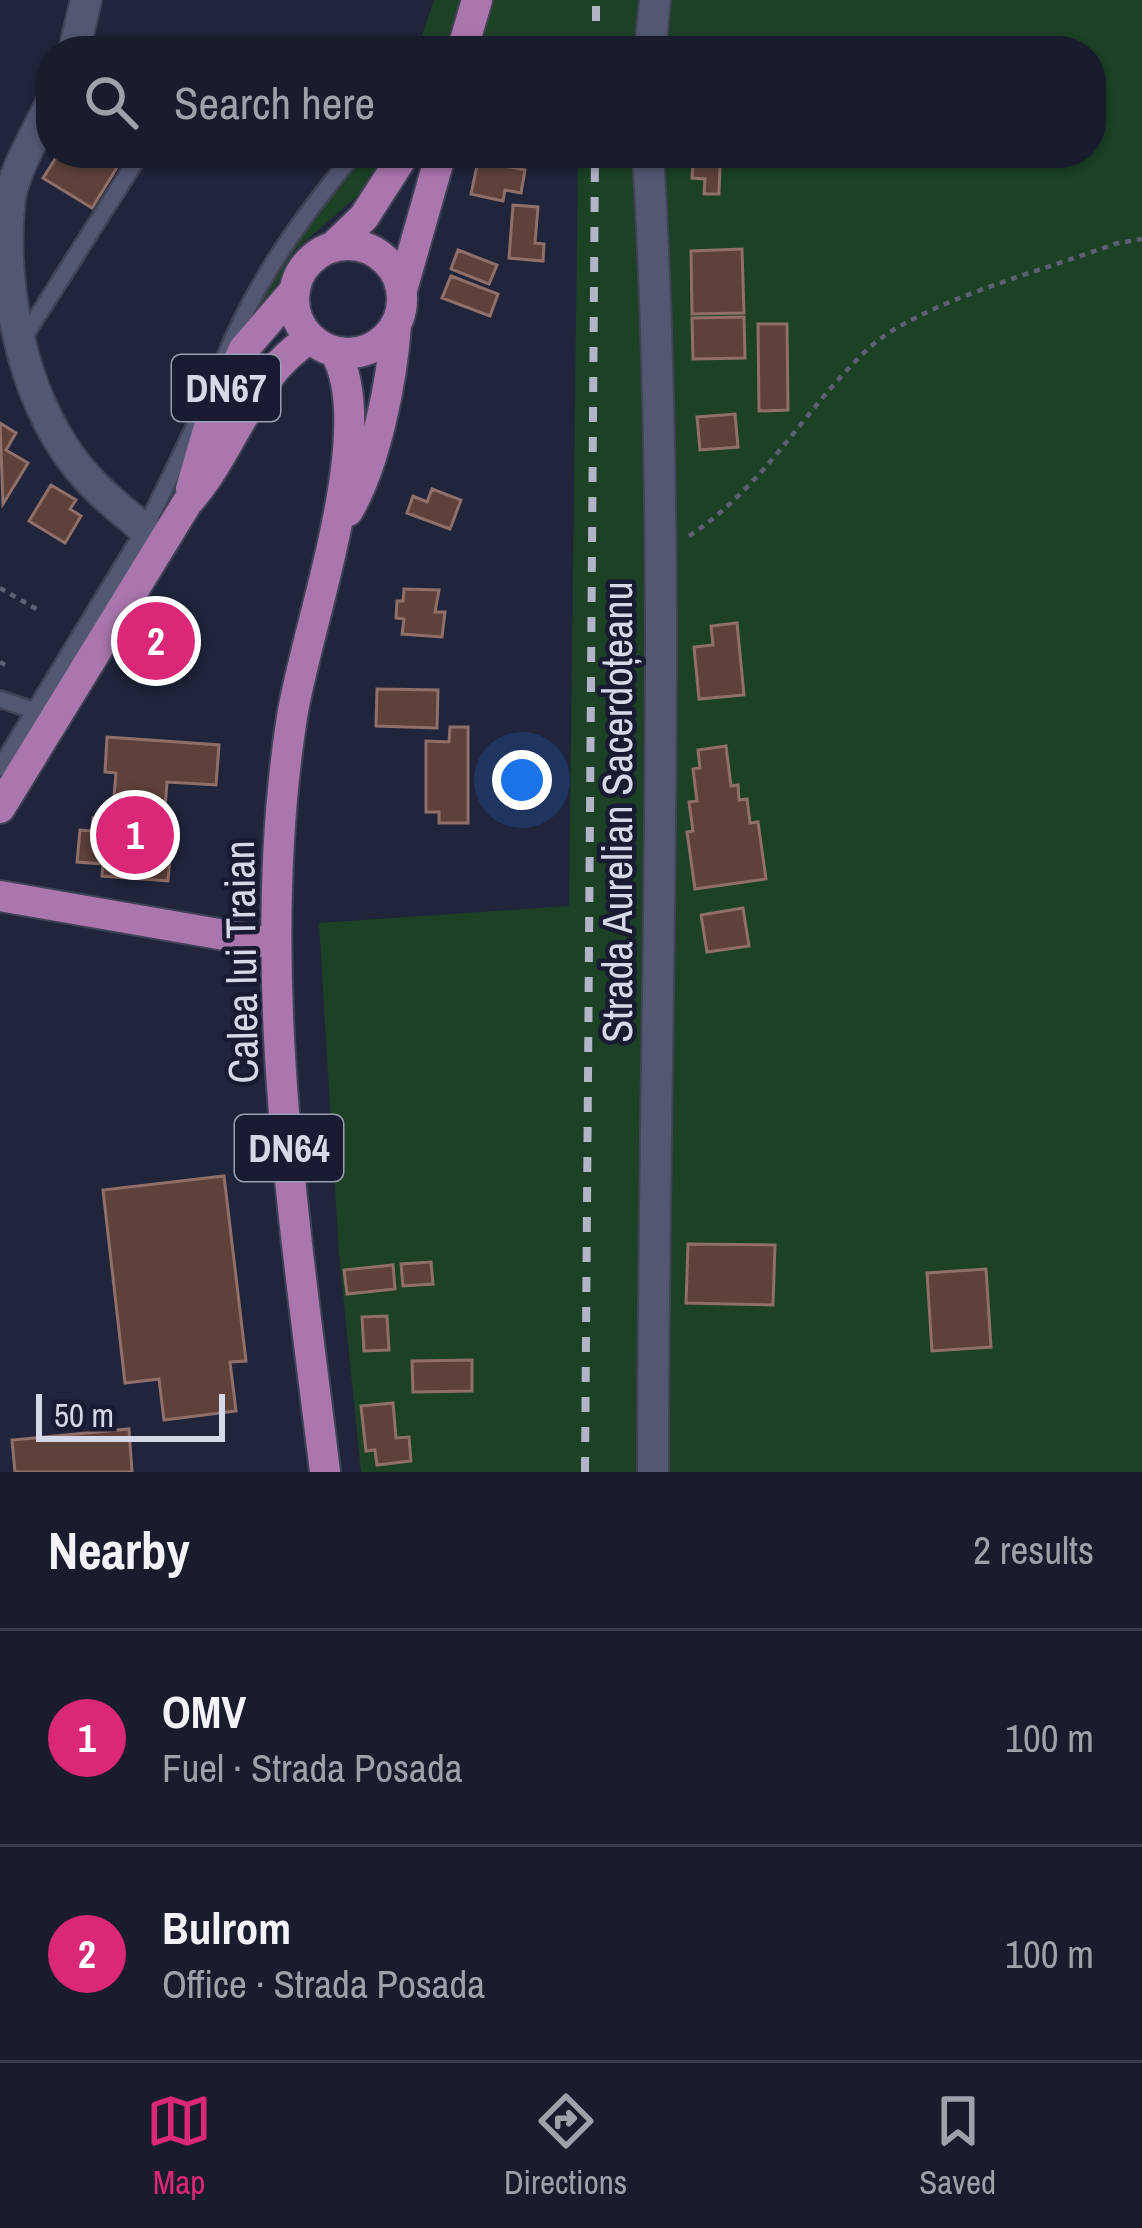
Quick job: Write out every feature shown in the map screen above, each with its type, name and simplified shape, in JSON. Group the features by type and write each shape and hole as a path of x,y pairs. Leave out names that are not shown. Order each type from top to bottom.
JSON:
{"main road":[{"path":"461,36 475,8"},
{"path":"334,246 364,217 395,168"},
{"path":"402,290 437,168"},
{"path":"352,244 385,258 397,272 402,290 396,326 370,349 323,345 297,317 295,290 304,266 317,253 334,246 352,244"},
{"name":"DN67","path":"187,503 209,427 244,349 295,290"},
{"name":"Calea lui Traian","path":"338,526 364,476 393,364 396,326"},
{"name":"DN67","path":"0,808 45,715 154,536 209,478 273,368 288,352 323,345"},
{"name":"Calea lui Traian","path":"323,345 348,380 351,406 338,526 292,716 278,849 276,944 287,1128 325,1472"},
{"path":"0,896 276,944"}],"street":[{"path":"651,36 655,0"},
{"path":"83,36 88,1"},
{"path":"36,134 20,167 7,222 9,282 29,381 76,466 154,536"},
{"name":"Strada Aurelian Sacerdoțeanu","path":"649,168 659,364 661,839 653,1472"}],"lane":[{"path":"19,344 131,168"},
{"path":"154,536 241,314 292,233 343,168"},
{"path":"0,699 45,715 0,768"}],"path":[{"path":"660,556 743,495 871,346 949,304 1114,244 1142,239"},
{"path":"0,588 38,610"}],"green space":[{"path":"434,0 1142,0 1142,1472 361,1472 339,1254 319,923 569,906 578,168 1106,168 1106,36 422,36"},
{"path":"352,168 377,168 362,192 294,251 230,357 261,292"}],"building":[{"path":"49,168 117,168 92,208 43,178"},
{"path":"477,168 525,170 521,193 505,190 503,201 471,194"},
{"path":"693,168 720,168 719,194 704,194 705,179 692,178"},
{"path":"513,205 538,207 535,243 544,244 543,261 509,258"},
{"path":"742,249 744,313 692,314 691,251"},
{"path":"458,250 497,265 489,284 451,269"},
{"path":"451,276 498,294 490,316 442,298"},
{"path":"744,317 745,358 693,359 692,318"},
{"path":"758,324 787,324 788,410 759,411"},
{"path":"735,414 738,447 700,450 697,417"},
{"path":"0,423 16,433 6,450 28,463 3,504"},
{"path":"51,485 76,500 70,509 81,516 65,543 29,521"},
{"path":"432,489 461,500 450,529 407,513 413,496 427,502"},
{"path":"404,589 439,590 435,612 445,612 442,637 402,634 404,619 396,618"},
{"path":"737,623 744,695 699,699 694,647 713,645 711,626"},
{"path":"377,689 438,690 437,728 376,726"},
{"path":"450,727 468,727 468,823 439,823 439,812 426,812 426,741 449,742"},
{"path":"107,737 219,745 216,785 167,782 164,822 173,822 168,881 102,876 103,864 77,862 80,830 92,831 93,818 112,820 116,773 105,772"},
{"path":"726,746 731,786 738,785 739,800 747,799 750,823 758,822 766,879 695,889 687,832 693,831 689,802 697,801 693,769 700,768 698,750"},
{"path":"743,908 749,946 707,952 701,915"},
{"path":"224,1176 246,1361 230,1362 236,1411 164,1420 159,1379 125,1383 103,1190"},
{"path":"688,1244 775,1245 773,1305 686,1303"},
{"path":"431,1262 433,1284 403,1286 401,1264"},
{"path":"393,1265 395,1289 347,1294 344,1270"},
{"path":"986,1269 991,1347 932,1351 927,1273"},
{"path":"387,1316 389,1350 364,1351 362,1317"},
{"path":"472,1360 472,1391 413,1392 412,1361"},
{"path":"393,1403 396,1438 409,1437 411,1461 377,1465 375,1450 366,1451 361,1406"},
{"path":"129,1429 132,1472 15,1472 12,1440"}],"railway":[{"path":"596,0 596,36"},
{"path":"585,1472 595,168"}],"place":[{"name":"Bulrom","path":"156,641"},
{"name":"OMV","path":"135,835"}]}
